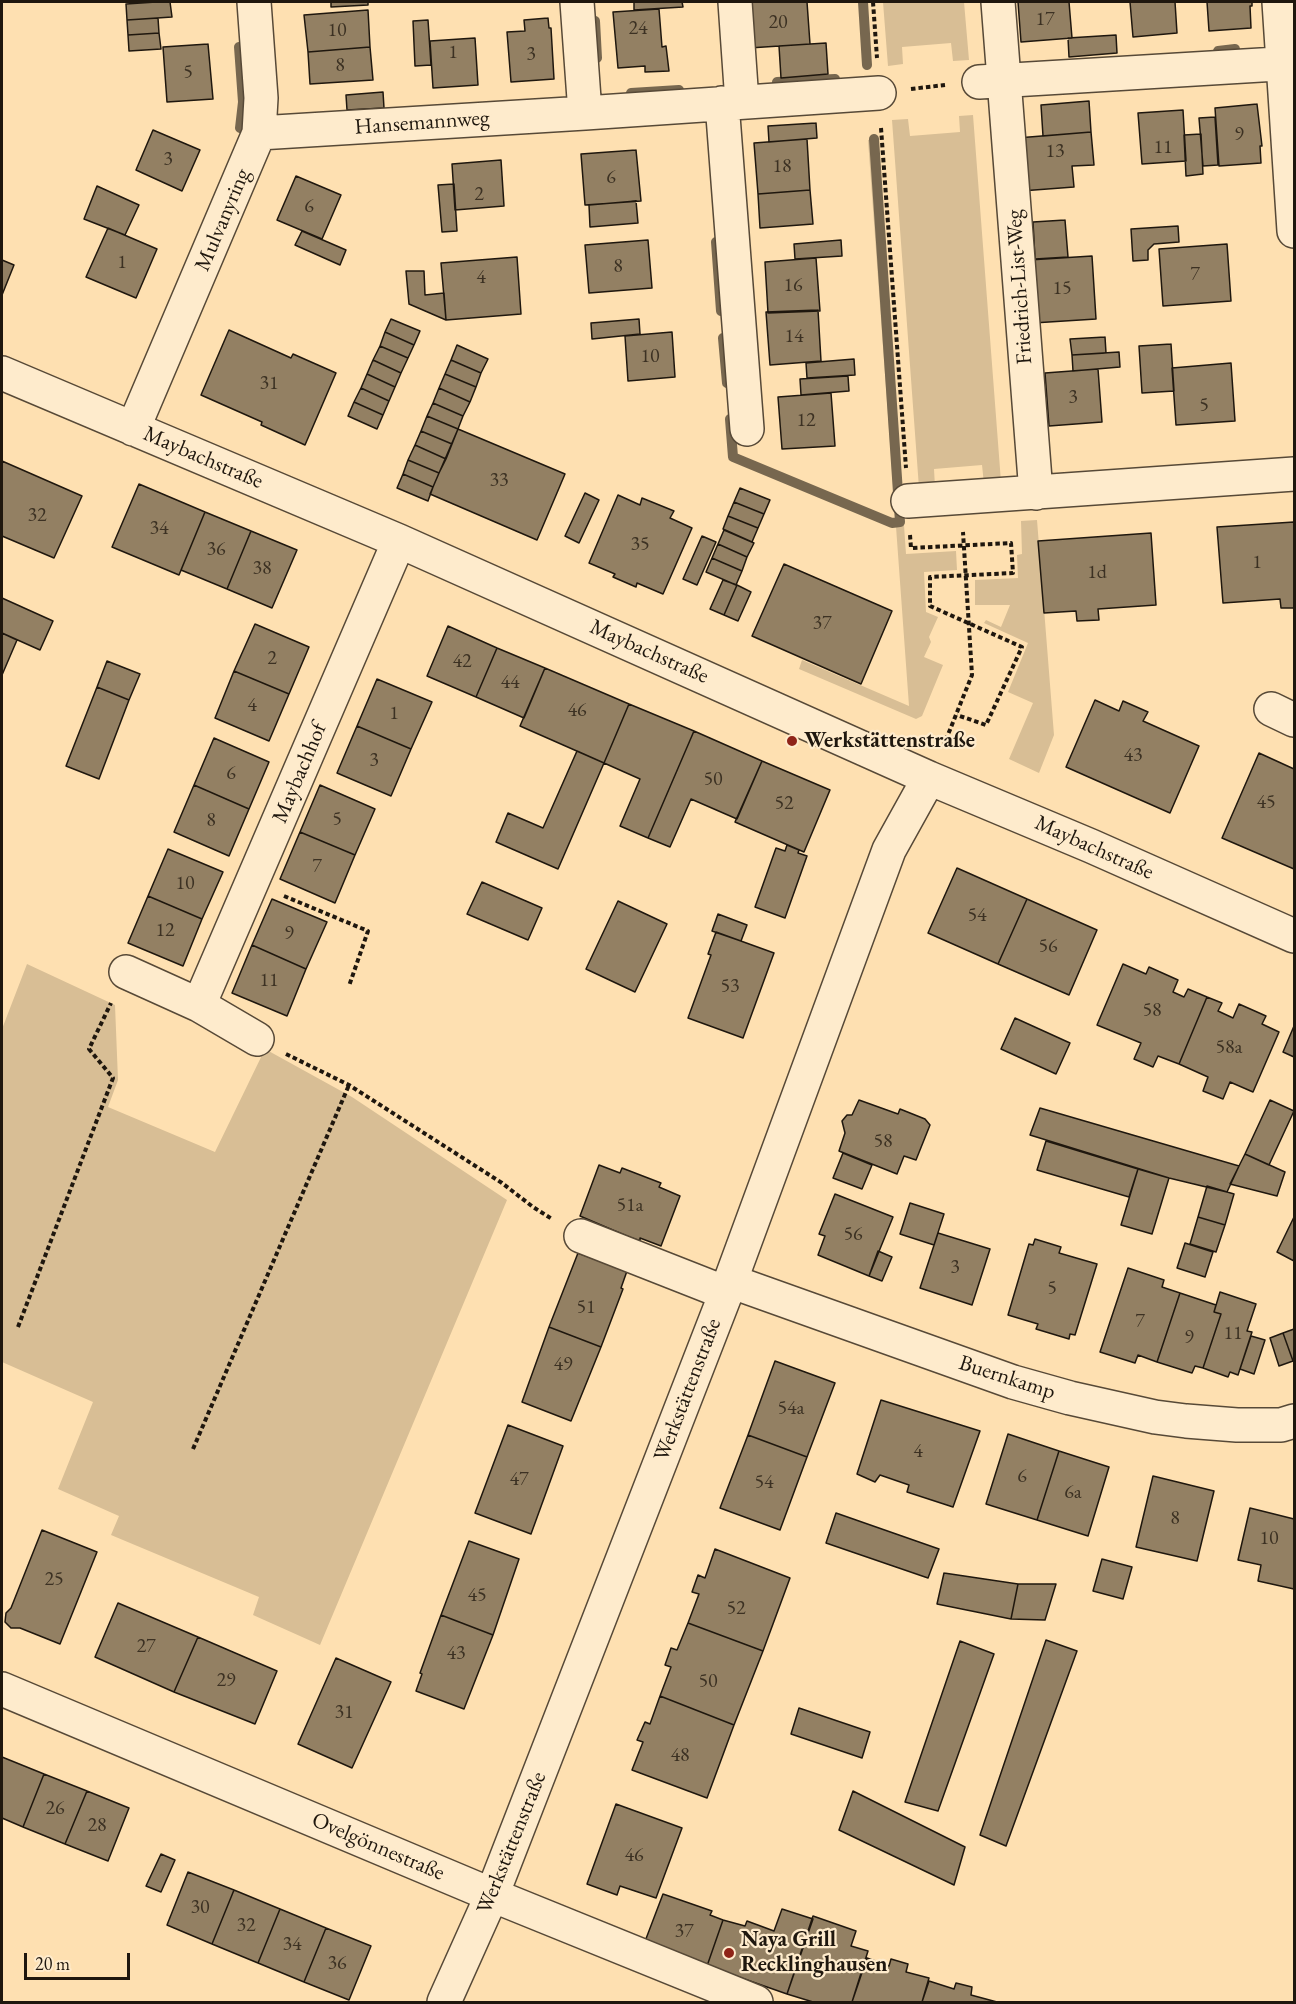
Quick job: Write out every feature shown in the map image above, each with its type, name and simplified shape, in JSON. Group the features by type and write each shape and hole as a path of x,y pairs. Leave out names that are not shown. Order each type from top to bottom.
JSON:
{"street":[{"name":"Mulvanyring","path":"134,429 259,133 261,98 254,2"},
{"path":"577,2 585,113"},
{"path":"735,2 732,102 747,429"},
{"name":"Friedrich-List-Weg","path":"998,2 992,81 1036,493"},
{"path":"1279,2 1289,63 1294,231"},
{"path":"992,81 1289,63"},
{"name":"Hansemannweg","path":"259,133 879,93"},
{"name":"Maybachstraße","path":"2,372 399,541 929,777 1294,936"},
{"path":"908,501 1294,474"},
{"name":"Maybachhof","path":"199,1005 399,541"},
{"name":"Werkstättenstraße","path":"444,2002 492,1895 728,1287 889,850 929,777"},
{"path":"126,972 199,1005 256,1039"},
{"name":"Buernkamp","path":"581,1236 1013,1382 1070,1398 1155,1417 1186,1421 1237,1425 1281,1425 1294,1421"},
{"name":"Ovelgönnestraße","path":"2,1689 492,1895 756,2002"}],"path":[{"path":"873,2 911,548 1011,543"},
{"path":"879,93 992,81"},
{"path":"963,532 966,576 968,624 972,675 957,715 986,725 1022,647 968,624 930,606 930,577 966,576 1013,573 1011,536"},
{"path":"253,882 368,931 349,986"},
{"path":"18,1327 113,1078 89,1049 126,972"},
{"path":"256,1039 349,1085 502,1183 533,1207 581,1236"},
{"path":"193,1449 349,1085"}],"shaded area":[{"path":"883,2 964,2 969,60 953,61 951,43 902,47 903,64 888,66"},
{"path":"973,115 1001,482 984,484 982,465 934,469 935,487 919,488 892,120 908,119 910,136 960,132 959,116"},
{"path":"877,139 906,554 956,551 957,570 924,572 926,612 938,617 929,637 931,642 924,657 943,665 922,716 916,719 799,669 802,660 909,706 868,140"},
{"path":"1037,520 1054,735 1039,773 1009,759 1033,703 1008,692 1028,643 984,623 986,620 1001,627 1010,605 975,605 975,580 1018,578 1017,555 1022,554 1021,521"},
{"path":"27,964 115,1005 118,1080 108,1107 215,1152 265,1049 352,1097 507,1200 320,1645 253,1615 259,1597 111,1535 119,1516 58,1489 93,1402 2,1362 2,1029"}],"building":[{"path":"170,2 172,17 127,20 126,4"},
{"path":"331,2 368,2 368,5 331,7"},
{"path":"634,2 682,2 683,7 634,10"},
{"path":"746,2 807,2 810,44 749,48"},
{"path":"1018,2 1069,2 1072,38 1021,42"},
{"path":"1130,2 1175,2 1177,33 1133,37"},
{"path":"1207,2 1252,2 1250,6 1251,28 1209,31"},
{"path":"659,9 662,47 666,46 669,71 645,72 645,66 618,68 613,12"},
{"path":"368,10 370,47 308,52 304,15"},
{"path":"158,18 159,33 128,35 127,20"},
{"path":"548,18 549,28 551,28 554,79 511,82 507,32 525,31 524,20"},
{"path":"428,20 431,65 415,66 413,21"},
{"path":"159,33 161,49 129,51 128,35"},
{"path":"1116,35 1117,53 1069,57 1068,38"},
{"path":"475,38 478,85 433,88 430,41"},
{"path":"826,43 828,74 781,78 779,46"},
{"path":"208,44 213,99 167,102 163,47"},
{"path":"370,47 373,80 310,84 308,52"},
{"path":"383,92 384,108 347,110 346,95"},
{"path":"1089,101 1091,132 1043,136 1041,105"},
{"path":"1257,104 1262,146 1260,146 1261,163 1219,166 1215,108"},
{"path":"1183,110 1186,161 1142,164 1138,113"},
{"path":"1215,117 1218,165 1203,166 1199,118"},
{"path":"816,123 817,138 769,142 768,126"},
{"path":"153,130 200,150 182,191 136,170"},
{"path":"1091,132 1094,165 1072,166 1074,187 1021,191 1017,138"},
{"path":"1201,134 1203,174 1186,176 1184,135"},
{"path":"807,139 810,190 758,194 754,143"},
{"path":"636,150 641,201 585,205 581,154"},
{"path":"501,160 504,206 455,210 452,164"},
{"path":"296,176 341,195 322,239 277,220"},
{"path":"454,184 457,231 442,232 438,185"},
{"path":"97,186 139,205 125,235 84,219"},
{"path":"810,190 813,224 760,228 758,194"},
{"path":"636,201 638,223 590,227 589,205"},
{"path":"1065,220 1068,257 1035,259 1033,222"},
{"path":"1178,226 1179,242 1154,244 1148,250 1148,260 1133,261 1131,229"},
{"path":"108,228 157,249 136,298 86,277"},
{"path":"302,231 346,250 340,265 295,245"},
{"path":"648,240 652,288 589,293 585,245"},
{"path":"841,240 842,256 795,259 794,244"},
{"path":"1227,244 1231,301 1163,306 1159,249"},
{"path":"1092,256 1096,319 1033,323 1029,260"},
{"path":"517,257 521,314 446,320 441,263"},
{"path":"816,258 820,311 768,313 765,262"},
{"path":"2,260 14,265 2,295"},
{"path":"406,271 424,271 425,295 444,293 446,320 409,304"},
{"path":"818,310 821,361 770,365 766,312"},
{"path":"391,319 420,331 414,345 385,332"},
{"path":"639,319 640,334 592,339 591,323"},
{"path":"229,330 291,358 293,354 336,373 305,445 261,425 262,422 201,395"},
{"path":"385,332 414,345 408,358 380,346"},
{"path":"672,332 675,377 628,381 625,336"},
{"path":"1105,337 1106,353 1072,355 1070,339"},
{"path":"1171,344 1174,391 1142,393 1139,346"},
{"path":"457,345 488,359 481,373 451,360"},
{"path":"380,346 408,358 401,373 373,360"},
{"path":"1119,352 1120,367 1073,371 1072,355"},
{"path":"854,359 855,375 807,378 806,363"},
{"path":"373,360 401,373 395,387 367,374"},
{"path":"451,360 481,373 476,387 445,374"},
{"path":"1231,363 1235,421 1176,425 1172,368"},
{"path":"1098,369 1102,422 1049,426 1045,373"},
{"path":"367,374 395,387 389,401 361,388"},
{"path":"445,374 476,387 470,402 439,388"},
{"path":"848,376 849,391 801,395 800,379"},
{"path":"361,388 389,401 383,415 354,402"},
{"path":"439,388 470,402 463,416 433,403"},
{"path":"831,393 835,446 782,449 778,397"},
{"path":"354,402 383,415 377,429 348,416"},
{"path":"433,403 463,416 458,429 427,416"},
{"path":"427,416 458,429 452,444 421,431"},
{"path":"458,429 565,474 537,540 430,494"},
{"path":"421,431 452,444 446,459 415,445"},
{"path":"415,445 446,459 439,473 408,460"},
{"path":"408,460 439,473 433,487 403,474"},
{"path":"2,461 82,496 54,558 2,536"},
{"path":"403,474 433,487 428,501 397,488"},
{"path":"139,484 205,512 179,575 112,547"},
{"path":"740,488 770,500 764,514 734,502"},
{"path":"585,493 599,500 579,543 565,536"},
{"path":"618,495 640,505 642,498 674,511 670,518 692,528 663,594 637,583 636,587 613,577 615,574 589,563"},
{"path":"734,502 764,514 758,528 728,516"},
{"path":"205,512 251,531 227,589 181,570"},
{"path":"728,516 758,528 752,542 723,529"},
{"path":"1294,522 1294,608 1281,608 1280,599 1223,603 1217,527"},
{"path":"724,530 754,543 747,557 718,544"},
{"path":"251,531 297,550 272,608 227,589"},
{"path":"1151,533 1156,605 1098,609 1099,620 1077,621 1076,611 1044,613 1038,541"},
{"path":"702,536 716,542 697,585 683,579"},
{"path":"718,544 747,557 742,571 712,558"},
{"path":"712,558 742,571 736,585 706,572"},
{"path":"784,564 892,611 861,684 752,636"},
{"path":"723,580 737,585 724,615 710,609"},
{"path":"737,585 751,592 738,621 724,615"},
{"path":"2,598 53,621 40,650 2,633"},
{"path":"255,624 309,647 289,694 234,671"},
{"path":"448,626 497,648 476,697 427,676"},
{"path":"2,633 17,640 2,675"},
{"path":"497,648 545,668 524,718 476,697"},
{"path":"107,661 140,674 129,700 97,687"},
{"path":"545,668 629,704 604,763 520,726"},
{"path":"234,671 289,694 269,741 215,718"},
{"path":"377,679 432,702 411,749 357,726"},
{"path":"97,687 129,700 99,779 66,766"},
{"path":"1095,700 1119,711 1123,701 1148,712 1143,721 1199,746 1170,813 1066,767"},
{"path":"629,704 694,731 648,838 620,826 640,779 604,763"},
{"path":"357,726 411,749 391,796 337,773"},
{"path":"694,731 762,761 737,819 691,799 670,847 648,838"},
{"path":"214,738 269,762 249,809 194,785"},
{"path":"577,751 604,763 558,869 496,842 508,813 543,828"},
{"path":"1259,753 1294,769 1294,869 1222,838"},
{"path":"762,761 830,790 804,852 735,822"},
{"path":"194,785 249,809 229,856 174,832"},
{"path":"320,785 375,809 355,855 300,832"},
{"path":"300,832 355,855 335,903 280,879"},
{"path":"787,845 807,856 785,918 755,907 776,848 785,851"},
{"path":"168,849 223,872 202,919 148,896"},
{"path":"957,868 1027,899 998,964 928,933"},
{"path":"482,882 542,908 528,940 467,914"},
{"path":"148,896 202,919 183,966 128,943"},
{"path":"272,899 327,922 306,969 252,945"},
{"path":"1027,899 1097,930 1069,995 998,964"},
{"path":"618,901 667,924 635,992 586,969"},
{"path":"718,914 747,925 741,941 712,931"},
{"path":"716,932 774,953 743,1038 688,1018 711,955 708,954"},
{"path":"252,945 306,969 287,1016 232,993"},
{"path":"1123,964 1146,974 1149,967 1178,980 1173,992 1184,997 1188,989 1207,997 1179,1064 1158,1056 1153,1067 1134,1059 1141,1043 1097,1025"},
{"path":"1207,997 1222,1003 1218,1011 1233,1018 1239,1004 1266,1016 1262,1024 1279,1032 1253,1092 1230,1082 1223,1099 1203,1091 1208,1077 1179,1064"},
{"path":"1015,1018 1070,1043 1056,1074 1001,1049"},
{"path":"1294,1026 1294,1057 1283,1052"},
{"path":"859,1100 898,1114 900,1109 925,1119 930,1125 916,1160 904,1156 897,1174 839,1151 845,1133 842,1121 847,1115 852,1115"},
{"path":"1270,1100 1294,1111 1269,1165 1245,1154"},
{"path":"1040,1108 1239,1166 1227,1192 1169,1178 1030,1135"},
{"path":"1046,1141 1138,1169 1129,1197 1037,1170"},
{"path":"843,1153 872,1165 862,1189 833,1178"},
{"path":"1245,1154 1285,1172 1277,1196 1230,1184"},
{"path":"599,1165 620,1173 622,1168 661,1183 659,1187 680,1196 661,1246 640,1238 640,1241 629,1237 580,1216"},
{"path":"1138,1169 1169,1178 1152,1234 1121,1225"},
{"path":"1207,1186 1234,1194 1225,1225 1198,1217"},
{"path":"835,1194 893,1217 869,1276 818,1255 825,1236 819,1234"},
{"path":"910,1203 944,1214 934,1245 900,1234"},
{"path":"1198,1217 1225,1225 1216,1252 1190,1244"},
{"path":"1294,1217 1294,1261 1277,1252"},
{"path":"938,1233 990,1249 972,1305 920,1288"},
{"path":"1035,1239 1061,1247 1059,1253 1097,1264 1075,1335 1070,1334 1069,1339 1036,1329 1038,1324 1008,1315 1029,1244 1033,1245"},
{"path":"1185,1243 1213,1252 1205,1277 1177,1268"},
{"path":"878,1251 892,1257 882,1281 869,1276"},
{"path":"578,1253 627,1271 621,1288 623,1289 601,1347 549,1327"},
{"path":"1128,1268 1164,1280 1162,1287 1180,1293 1157,1362 1138,1355 1135,1363 1100,1352"},
{"path":"1220,1292 1256,1304 1247,1331 1252,1332 1238,1375 1230,1372 1228,1377 1203,1368 1221,1314 1214,1312"},
{"path":"1180,1293 1216,1305 1214,1312 1221,1314 1203,1368 1195,1366 1192,1373 1157,1362"},
{"path":"549,1327 601,1347 571,1421 522,1402"},
{"path":"1294,1329 1294,1361 1293,1361 1283,1333"},
{"path":"1283,1333 1293,1361 1279,1366 1270,1338"},
{"path":"1251,1336 1265,1340 1254,1374 1240,1369"},
{"path":"775,1361 835,1383 807,1457 748,1435"},
{"path":"881,1400 980,1431 953,1507 907,1492 909,1485 880,1475 875,1482 857,1474"},
{"path":"508,1425 563,1446 531,1534 475,1513"},
{"path":"1008,1434 1059,1451 1037,1520 986,1504"},
{"path":"748,1435 807,1457 780,1530 720,1508"},
{"path":"1059,1451 1109,1467 1088,1536 1037,1520"},
{"path":"1153,1476 1214,1491 1197,1561 1136,1547"},
{"path":"1250,1508 1294,1519 1294,1589 1258,1581 1261,1565 1238,1560"},
{"path":"836,1513 939,1549 928,1578 826,1543"},
{"path":"42,1530 97,1552 60,1644 20,1628 11,1628 5,1622 6,1613 11,1608"},
{"path":"469,1541 519,1559 493,1635 441,1615"},
{"path":"715,1549 790,1578 763,1651 688,1623 699,1594 692,1592 698,1575 705,1578"},
{"path":"1102,1559 1132,1567 1123,1599 1093,1591"},
{"path":"944,1573 1018,1584 1011,1619 937,1604"},
{"path":"1018,1584 1056,1584 1045,1620 1011,1619"},
{"path":"118,1603 198,1637 174,1692 95,1657"},
{"path":"441,1615 493,1635 464,1709 416,1691 422,1674 420,1673"},
{"path":"688,1623 763,1651 734,1725 660,1696 671,1667 665,1665 671,1648 677,1650"},
{"path":"198,1637 277,1671 255,1724 174,1692"},
{"path":"1046,1640 1077,1651 1006,1846 980,1835"},
{"path":"960,1641 994,1654 938,1811 905,1802"},
{"path":"336,1658 391,1682 352,1768 298,1744"},
{"path":"660,1696 734,1725 707,1798 632,1770 643,1742 637,1740 645,1722 650,1724"},
{"path":"799,1708 870,1732 862,1758 791,1734"},
{"path":"2,1757 44,1774 23,1827 2,1818"},
{"path":"44,1774 87,1791 65,1844 23,1827"},
{"path":"87,1791 129,1808 108,1861 65,1844"},
{"path":"853,1791 965,1847 954,1885 839,1830"},
{"path":"616,1804 682,1828 656,1898 620,1886 617,1895 587,1884"},
{"path":"161,1854 175,1860 161,1892 146,1886"},
{"path":"188,1872 234,1890 212,1944 167,1925"},
{"path":"234,1890 280,1909 258,1963 212,1944"},
{"path":"663,1894 712,1911 710,1915 723,1920 707,1966 644,1944"},
{"path":"280,1909 326,1928 304,1982 258,1963"},
{"path":"782,1909 813,1919 787,1994 707,1966 723,1920 745,1926 747,1921 774,1931"},
{"path":"813,1916 856,1931 851,1946 868,1951 852,2002 813,2002 787,1994"},
{"path":"326,1928 371,1946 349,2000 304,1982"},
{"path":"867,1958 889,1966 891,1959 908,1964 906,1972 929,1978 922,2002 852,2002"},
{"path":"929,1981 954,1989 956,1983 972,1987 971,1995 997,2002 922,2002"}],"waterway":[{"path":"863,2 867,65"},
{"path":"595,21 597,58"},
{"path":"239,47 243,102 240,128"},
{"path":"1218,51 1235,49"},
{"path":"777,82 835,79"},
{"path":"631,93 679,90"},
{"path":"730,419 733,457 892,523 900,522 874,139"},
{"path":"716,242 721,311"},
{"path":"723,338 727,383"}],"place":[{"name":"Werkstättenstraße","path":"792,741"},
{"name":"Naya Grill Recklinghausen","path":"729,1953"}]}
